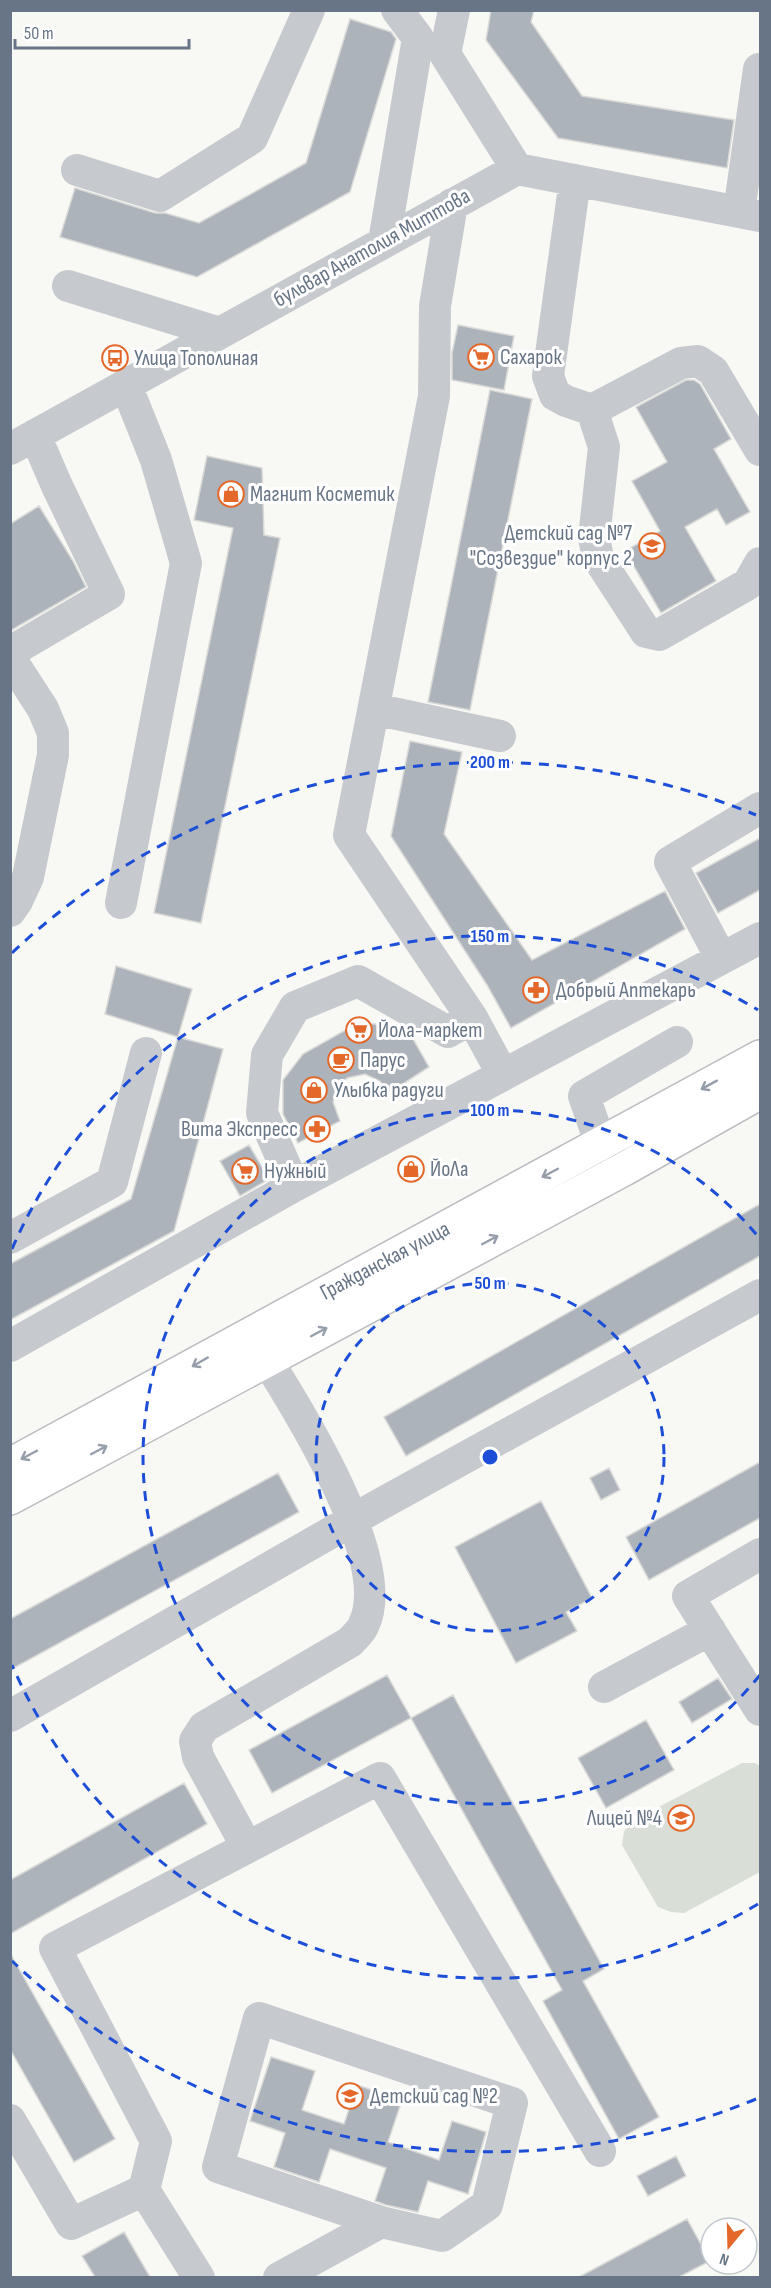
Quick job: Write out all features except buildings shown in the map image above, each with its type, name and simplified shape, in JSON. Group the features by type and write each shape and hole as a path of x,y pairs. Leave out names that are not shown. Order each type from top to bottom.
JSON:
{"main road":[{"name":"Гражданская улица","path":"10,1498 259,1346 601,1145 760,1057"},
{"name":"Гражданская улица","path":"10,1465 624,1168 760,1092"}],"street":[{"path":"77,170 160,196 252,138 309,10"},
{"path":"384,242 418,38 397,10"},
{"path":"454,10 445,54 517,169 750,214 760,66"},
{"name":"бульвар Анатолия Миттова","path":"23,442 517,169"},
{"path":"575,180 548,376 555,395 592,410 681,363 698,361 713,371 760,450"},
{"path":"452,204 435,306 434,396 349,835 472,1018 503,1075"},
{"path":"68,286 220,333"},
{"path":"121,903 186,563 156,460 126,385"},
{"path":"592,410 604,447 594,538 598,558 646,632 659,635 748,584 760,563"},
{"path":"10,652 110,594 57,486 23,442"},
{"path":"10,658 43,709 53,733 53,755 28,877 10,911"},
{"path":"374,710 500,736"},
{"path":"721,958 670,862 760,808"},
{"path":"10,1346 294,1186 760,938"},
{"path":"294,1186 262,1113 267,1055 295,1007 358,981 448,1032 472,1018"},
{"path":"601,1145 584,1096 676,1042"},
{"path":"10,1238 112,1182 146,1053"},
{"path":"10,1716 354,1519 760,1295"},
{"path":"247,1847 198,1757 195,1741 204,1727 350,1642 364,1625 370,1600 366,1568 354,1519 302,1418 259,1346"},
{"path":"760,1554 688,1596 760,1710"},
{"path":"604,1687 710,1630"},
{"path":"199,2277 144,2190 156,2141 55,1948 380,1778 600,2151"},
{"path":"279,2277 381,2222 442,2236 487,2205 512,2103 259,2018 218,2167 381,2222"},
{"path":"10,2120 71,2224 144,2190"}],"shaded area":[{"path":"742,1763 755,1763 760,1766 760,1872 684,1913 671,1912 658,1907 622,1845 624,1831 636,1819"}],"place":[{"name":"Сахарок","path":"481,357"},
{"name":"Улица Тополиная","path":"115,358"},
{"name":"Магнит Косметик","path":"231,494"},
{"name":"Детский сад №7 \"Созвездие\" корпус 2","path":"652,546"},
{"name":"Добрый Аптекарь","path":"536,990"},
{"name":"Йола-маркет","path":"359,1030"},
{"name":"Парус","path":"341,1060"},
{"name":"Улыбка радуги","path":"314,1090"},
{"name":"Вита Экспресс","path":"317,1129"},
{"name":"ЙоЛа","path":"411,1169"},
{"name":"Нужный","path":"245,1171"},
{"name":"Лицей №4","path":"681,1818"},
{"name":"Детский сад №2","path":"350,2096"}]}
